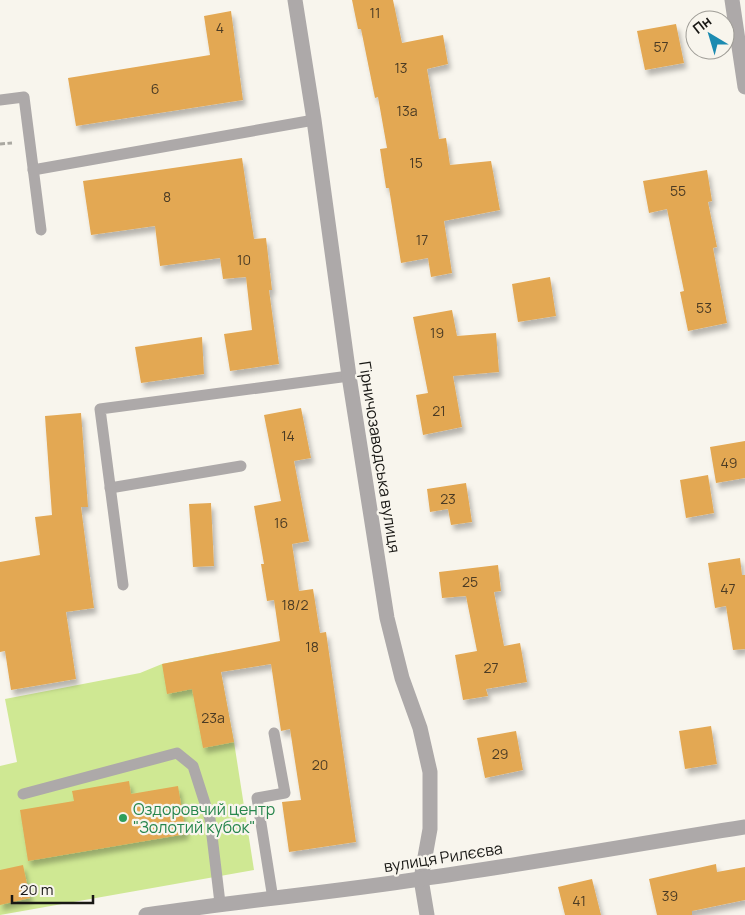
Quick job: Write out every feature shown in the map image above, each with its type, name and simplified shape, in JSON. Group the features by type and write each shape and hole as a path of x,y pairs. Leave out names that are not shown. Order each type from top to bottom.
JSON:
{"street":[{"name":"Гірничозаводська вулиця","path":"295,0 314,120 349,376 387,618 402,678 420,728 430,772 430,830 421,879 427,915"},
{"path":"732,0 745,87"},
{"name":"вулиця Рилєєва","path":"146,915 220,903 273,899 421,879 745,827"}],"lane":[{"path":"0,100 24,96 41,230"},
{"path":"33,170 314,120"},
{"path":"123,585 100,409 349,376"},
{"path":"110,488 241,466"},
{"path":"273,899 256,798 284,793 274,733"},
{"path":"22,794 177,753 193,766 210,819 220,903"}],"green space":[{"name":"Оздоровчий центр \"Золотий кубок\"","path":"217,653 234,742 254,870 0,915 0,766 17,762 5,699 140,673 162,664"}],"building":[{"path":"352,0 393,0 402,43 443,35 448,64 427,69 439,139 446,138 450,165 491,161 500,210 444,221 452,273 431,277 428,258 401,263 389,188 386,188 380,149 387,148 378,97 375,98 361,29 358,29"},
{"path":"231,11 243,100 76,126 68,78 210,55 204,16"},
{"path":"676,24 684,63 645,70 637,31"},
{"path":"242,158 254,239 266,238 272,290 269,290 279,364 230,371 224,334 252,330 246,277 223,279 220,258 160,266 155,226 91,235 83,181"},
{"path":"707,170 712,201 708,202 717,247 713,248 727,323 688,331 680,292 684,291 667,209 649,213 643,181"},
{"path":"550,277 556,316 518,322 512,284"},
{"path":"452,310 457,336 496,333 499,372 453,376 462,427 423,435 416,395 428,393 413,317"},
{"path":"202,337 204,374 141,383 135,347"},
{"path":"301,408 311,458 294,461 309,541 292,544 299,591 313,589 320,633 326,632 356,842 289,852 282,802 301,800 290,729 281,731 271,664 221,672 234,742 203,748 192,689 167,694 162,664 280,641 274,600 267,601 261,564 264,564 254,506 281,501 264,415"},
{"path":"81,413 88,507 81,507 94,608 66,612 76,679 11,690 5,651 0,652 0,562 40,555 35,517 52,515 45,416"},
{"path":"745,441 745,478 716,483 710,447"},
{"path":"708,475 714,513 686,518 680,480"},
{"path":"466,483 472,522 451,525 448,509 430,512 427,489"},
{"path":"211,503 214,566 193,567 189,504"},
{"path":"740,558 742,575 745,575 745,649 733,650 726,606 715,608 708,563"},
{"path":"498,565 501,591 494,592 504,646 520,643 527,682 486,689 488,696 463,700 455,655 477,651 466,596 442,598 439,572"},
{"path":"711,726 717,764 685,769 679,731"},
{"path":"516,731 523,770 485,778 477,738"},
{"path":"129,781 131,794 178,786 186,834 28,861 20,810 74,801 72,791"},
{"path":"716,864 717,872 745,867 745,900 692,911 692,915 657,915 649,879"},
{"path":"23,865 30,898 0,905 0,870"},
{"path":"592,879 601,915 565,915 558,887"}],"place":[{"name":"Оздоровчий центр \"Золотий кубок\"","path":"123,818"}]}
